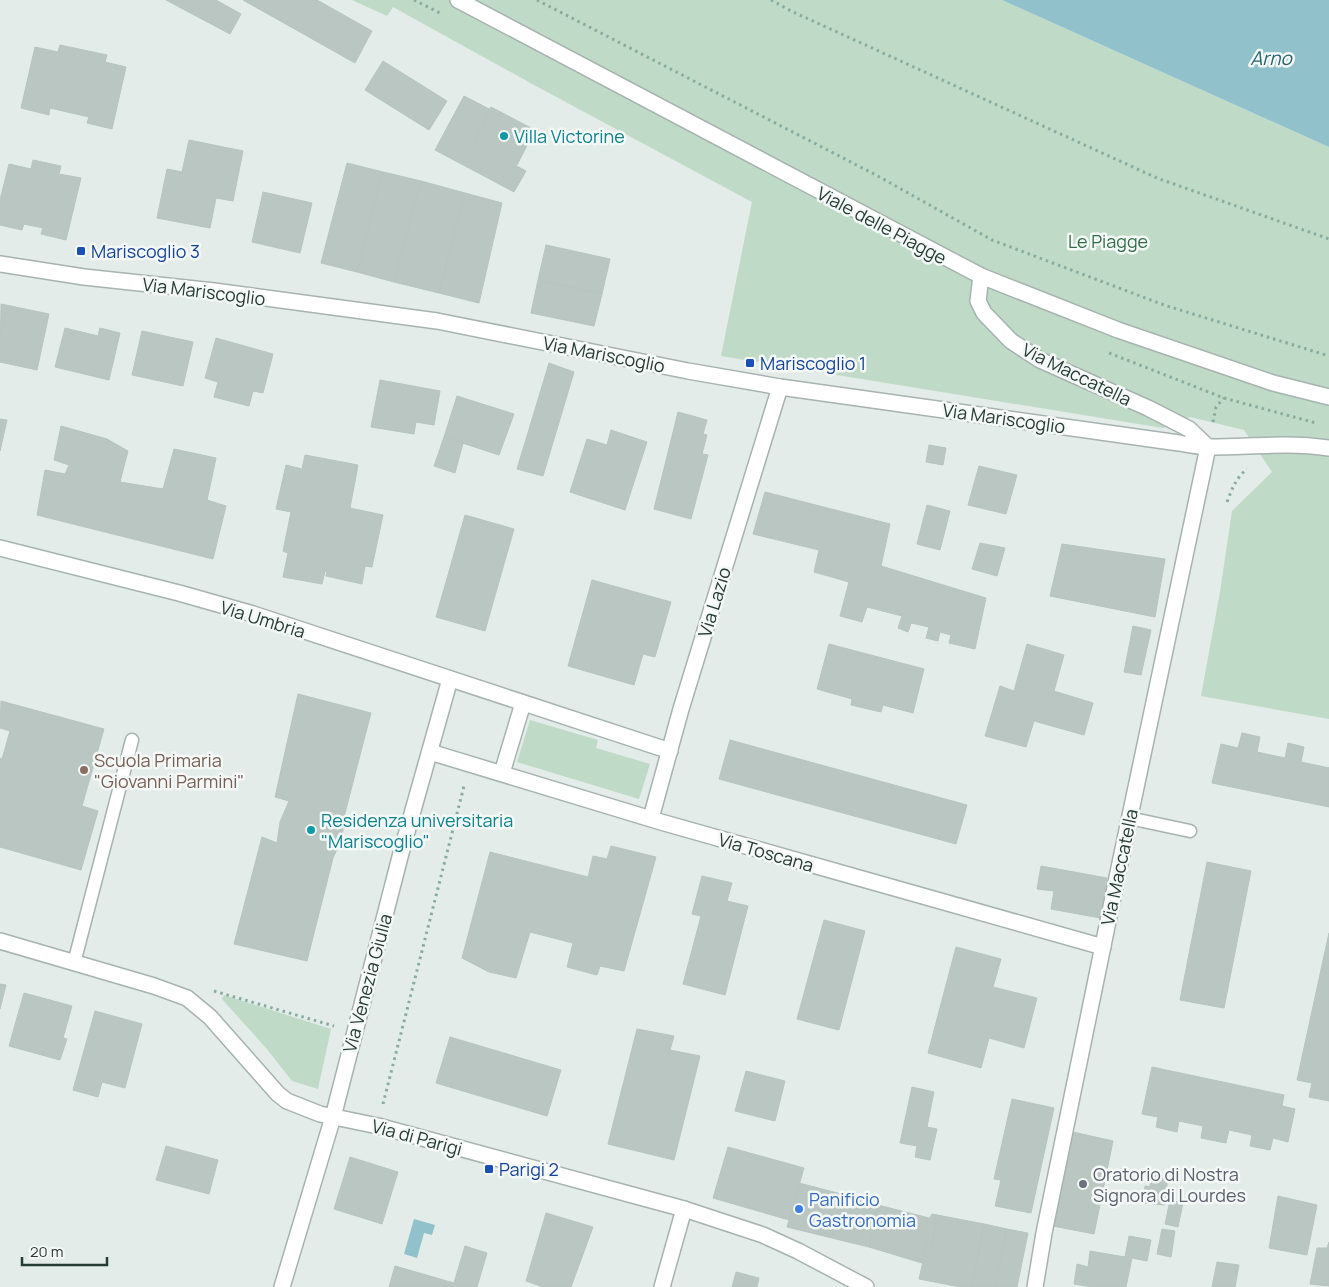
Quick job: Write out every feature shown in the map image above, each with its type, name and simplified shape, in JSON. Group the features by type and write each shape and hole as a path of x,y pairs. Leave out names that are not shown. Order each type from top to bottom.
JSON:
{"street":[{"name":"Viale delle Piagge","path":"458,0 982,276 1118,330 1273,382 1329,397"},
{"name":"Via Mariscoglio","path":"0,264 84,277 214,291 437,321 688,371 780,387 1208,447"},
{"name":"Via Maccatella","path":"982,276 978,301 984,314 1011,341 1040,360 1148,408 1189,429 1208,447 1129,818 1044,1233 1036,1287"},
{"name":"Via Lazio","path":"650,818 780,387"},
{"path":"1208,447 1268,444 1329,448"},
{"name":"Via Umbria","path":"0,548 179,593 244,612 670,751"},
{"name":"Via Venezia Giulia","path":"282,1287 333,1117 401,853 450,679"},
{"path":"502,773 523,702"},
{"name":"Via Toscana","path":"430,752 650,818 1103,947"},
{"name":"Via di Parigi","path":"0,941 187,998 210,1017 278,1094 287,1101 309,1111 378,1126 684,1209 763,1235 866,1287"},
{"path":"662,1287 684,1209"}],"lane":[{"path":"74,963 132,740"},
{"path":"1129,818 1190,831"}],"path":[{"path":"537,0 876,175 992,240 1164,305 1329,356"},
{"path":"771,0 1157,178 1329,239"},
{"path":"1214,417 1216,407 1224,398"},
{"path":"1227,502 1233,486 1242,473 1251,466"},
{"path":"381,1112 470,764"},
{"path":"342,838 401,853"},
{"path":"210,994 214,990 337,1027"}],"green space":[{"name":"Le Piagge","path":"352,0 1002,0 1329,147 1329,719 1201,696 1220,592 1232,511 1272,472 1244,430 1190,417 1163,428 721,356 752,202 393,7 387,16"},
{"path":"530,720 598,740 596,748 650,764 639,799 517,762"},
{"path":"224,995 331,1029 318,1089 292,1081 266,1048 222,999"}],"water":[{"name":"Arno","path":"1002,0 1329,0 1329,147"},
{"path":"414,1219 435,1225 432,1235 424,1233 417,1258 404,1254"}],"building":[{"path":"166,0 216,0 241,14 230,34"},
{"path":"243,0 317,0 372,31 355,63"},
{"path":"60,45 107,55 105,62 126,67 112,129 87,123 89,117 50,108 49,115 21,108 35,47 58,52"},
{"path":"383,61 447,101 429,130 365,90"},
{"path":"464,96 491,110 474,143 526,171 514,192 435,150"},
{"name":"Villa Victorine","path":"491,107 535,130 517,165 474,143"},
{"path":"189,140 243,151 233,201 216,198 210,228 157,218 167,169 182,172"},
{"path":"33,160 61,166 59,174 81,178 66,240 41,234 43,228 24,224 22,230 0,225 0,200 9,164 31,169"},
{"path":"347,163 383,172 357,272 321,263"},
{"path":"383,172 421,181 394,282 357,272"},
{"path":"421,181 465,193 439,293 394,282"},
{"path":"263,192 312,203 300,253 252,242"},
{"path":"465,193 502,203 479,303 439,293"},
{"path":"546,245 610,259 602,294 538,280"},
{"path":"538,280 602,294 594,326 531,313"},
{"path":"1,304 49,314 37,370 0,362"},
{"path":"65,328 98,336 100,328 120,333 109,380 55,367"},
{"path":"142,331 193,342 183,386 132,375"},
{"path":"216,338 273,354 263,393 253,391 249,406 214,397 218,382 205,378"},
{"path":"549,363 574,372 543,476 517,469"},
{"path":"380,380 440,391 434,425 416,422 414,434 371,427"},
{"path":"457,396 514,414 499,455 444,437"},
{"path":"678,412 707,420 703,434 707,435 702,454 708,455 691,519 654,509"},
{"path":"0,419 7,420 0,451"},
{"path":"61,426 107,439 128,451 120,482 163,489 174,449 216,458 207,500 226,506 213,559 37,515 45,470 65,474 69,465 54,460"},
{"path":"611,430 647,442 625,510 570,492 587,439 607,445"},
{"path":"444,437 463,443 455,473 434,466"},
{"path":"929,445 946,448 943,465 926,462"},
{"path":"305,455 358,465 350,508 383,515 372,567 365,566 362,584 326,576 327,571 325,571 322,584 283,577 288,553 283,551 291,512 276,509 286,465 302,469"},
{"path":"979,466 1017,475 1006,514 968,505"},
{"path":"765,492 890,524 881,566 986,598 975,649 949,643 951,635 940,632 938,641 926,638 929,627 911,623 908,632 898,628 902,616 867,607 862,622 840,616 849,582 814,572 819,550 753,534"},
{"path":"927,505 950,511 940,550 917,544"},
{"path":"465,515 514,529 485,631 436,617"},
{"path":"980,543 1005,548 997,576 972,569"},
{"path":"1062,544 1165,559 1155,617 1050,596"},
{"path":"592,580 671,602 655,657 643,654 634,685 568,666"},
{"path":"1133,626 1151,630 1141,675 1124,672"},
{"path":"829,644 924,669 913,713 883,705 881,712 851,705 852,699 817,689"},
{"path":"1027,644 1064,655 1054,691 1093,703 1084,735 1034,721 1026,747 985,736 1000,686 1014,691"},
{"name":"Residenza universitaria \"Mariscoglio\"","path":"298,694 371,713 345,813 342,838 333,858 307,961 234,944 262,837 277,843 280,822 289,801 275,797"},
{"path":"1,701 104,729 82,806 98,811 81,870 0,847 0,758 2,759 10,731 0,728"},
{"path":"1242,733 1260,737 1257,752 1285,758 1288,743 1304,747 1301,762 1329,768 1329,807 1212,783 1221,744 1238,748"},
{"path":"730,740 967,805 956,844 719,779"},
{"path":"611,846 656,857 624,971 600,966 597,975 567,967 573,943 530,932 516,978 489,972 462,958 490,852 588,877 593,856 607,859"},
{"path":"1207,862 1251,871 1224,1008 1180,1000"},
{"path":"1041,866 1107,878 1100,918 1051,909 1054,891 1037,889"},
{"path":"702,876 732,883 727,901 748,906 725,995 683,984 701,916 692,914"},
{"path":"824,920 865,931 839,1030 797,1019"},
{"path":"1329,933 1329,1101 1309,1097 1312,1083 1297,1080"},
{"path":"956,947 1001,959 993,987 1037,998 1024,1048 989,1038 981,1068 928,1053"},
{"path":"0,984 6,985 0,1009"},
{"path":"24,993 72,1006 63,1038 67,1039 60,1060 9,1046"},
{"path":"95,1011 142,1024 125,1088 102,1082 98,1097 73,1090"},
{"path":"637,1029 674,1036 670,1050 700,1056 674,1160 608,1144"},
{"path":"450,1037 561,1070 547,1116 436,1083"},
{"path":"1152,1067 1284,1095 1282,1106 1295,1109 1288,1142 1273,1138 1270,1150 1250,1146 1252,1135 1229,1130 1226,1143 1201,1138 1203,1126 1179,1121 1177,1132 1156,1127 1158,1117 1142,1114"},
{"path":"746,1071 785,1081 775,1121 735,1111"},
{"path":"912,1087 934,1092 927,1127 937,1129 930,1160 915,1157 917,1146 900,1143"},
{"path":"1012,1099 1054,1108 1031,1213 995,1206 1001,1180 994,1179"},
{"name":"Oratorio di Nostra Signora di Lourdes","path":"1073,1132 1113,1141 1094,1234 1053,1226"},
{"path":"166,1146 218,1160 209,1194 156,1180"},
{"path":"728,1147 804,1168 789,1220 713,1198"},
{"path":"350,1157 398,1172 382,1224 334,1209"},
{"path":"1151,1173 1168,1175 1165,1205 1143,1203 1145,1186 1150,1187"},
{"path":"799,1183 841,1194 832,1238 787,1227"},
{"path":"841,1194 878,1205 869,1247 832,1238"},
{"path":"1278,1196 1317,1205 1307,1255 1269,1248"},
{"path":"1170,1200 1183,1203 1178,1227 1165,1224"},
{"path":"878,1205 937,1220 932,1245 927,1244 922,1263 869,1247"},
{"path":"546,1213 593,1227 571,1287 543,1287 526,1281"},
{"path":"932,1214 984,1224 972,1287 960,1287 919,1279 927,1244 932,1245 937,1220 930,1218"},
{"path":"984,1224 1007,1229 995,1287 972,1287"},
{"path":"1007,1229 1028,1233 1017,1287 995,1287"},
{"path":"1162,1229 1175,1231 1171,1257 1157,1254"},
{"path":"1129,1236 1151,1240 1147,1261 1132,1258 1126,1287 1092,1287 1074,1284 1077,1264 1088,1267 1090,1251 1125,1257"},
{"path":"1329,1242 1329,1286 1310,1284 1317,1248 1327,1248"},
{"path":"465,1246 487,1253 477,1287 389,1287 395,1266 454,1283"},
{"path":"1217,1262 1239,1265 1235,1287 1212,1287"},
{"path":"736,1272 759,1278 757,1287 732,1287"}],"place":[{"name":"Villa Victorine","path":"504,136"},
{"name":"Mariscoglio 3","path":"81,251"},
{"name":"Mariscoglio 1","path":"750,363"},
{"name":"Scuola Primaria \"Giovanni Parmini\"","path":"84,770"},
{"name":"Residenza universitaria \"Mariscoglio\"","path":"311,830"},
{"name":"Parigi 2","path":"489,1169"},
{"name":"Oratorio di Nostra Signora di Lourdes","path":"1083,1184"},
{"name":"Panificio Gastronomia","path":"799,1209"}]}
